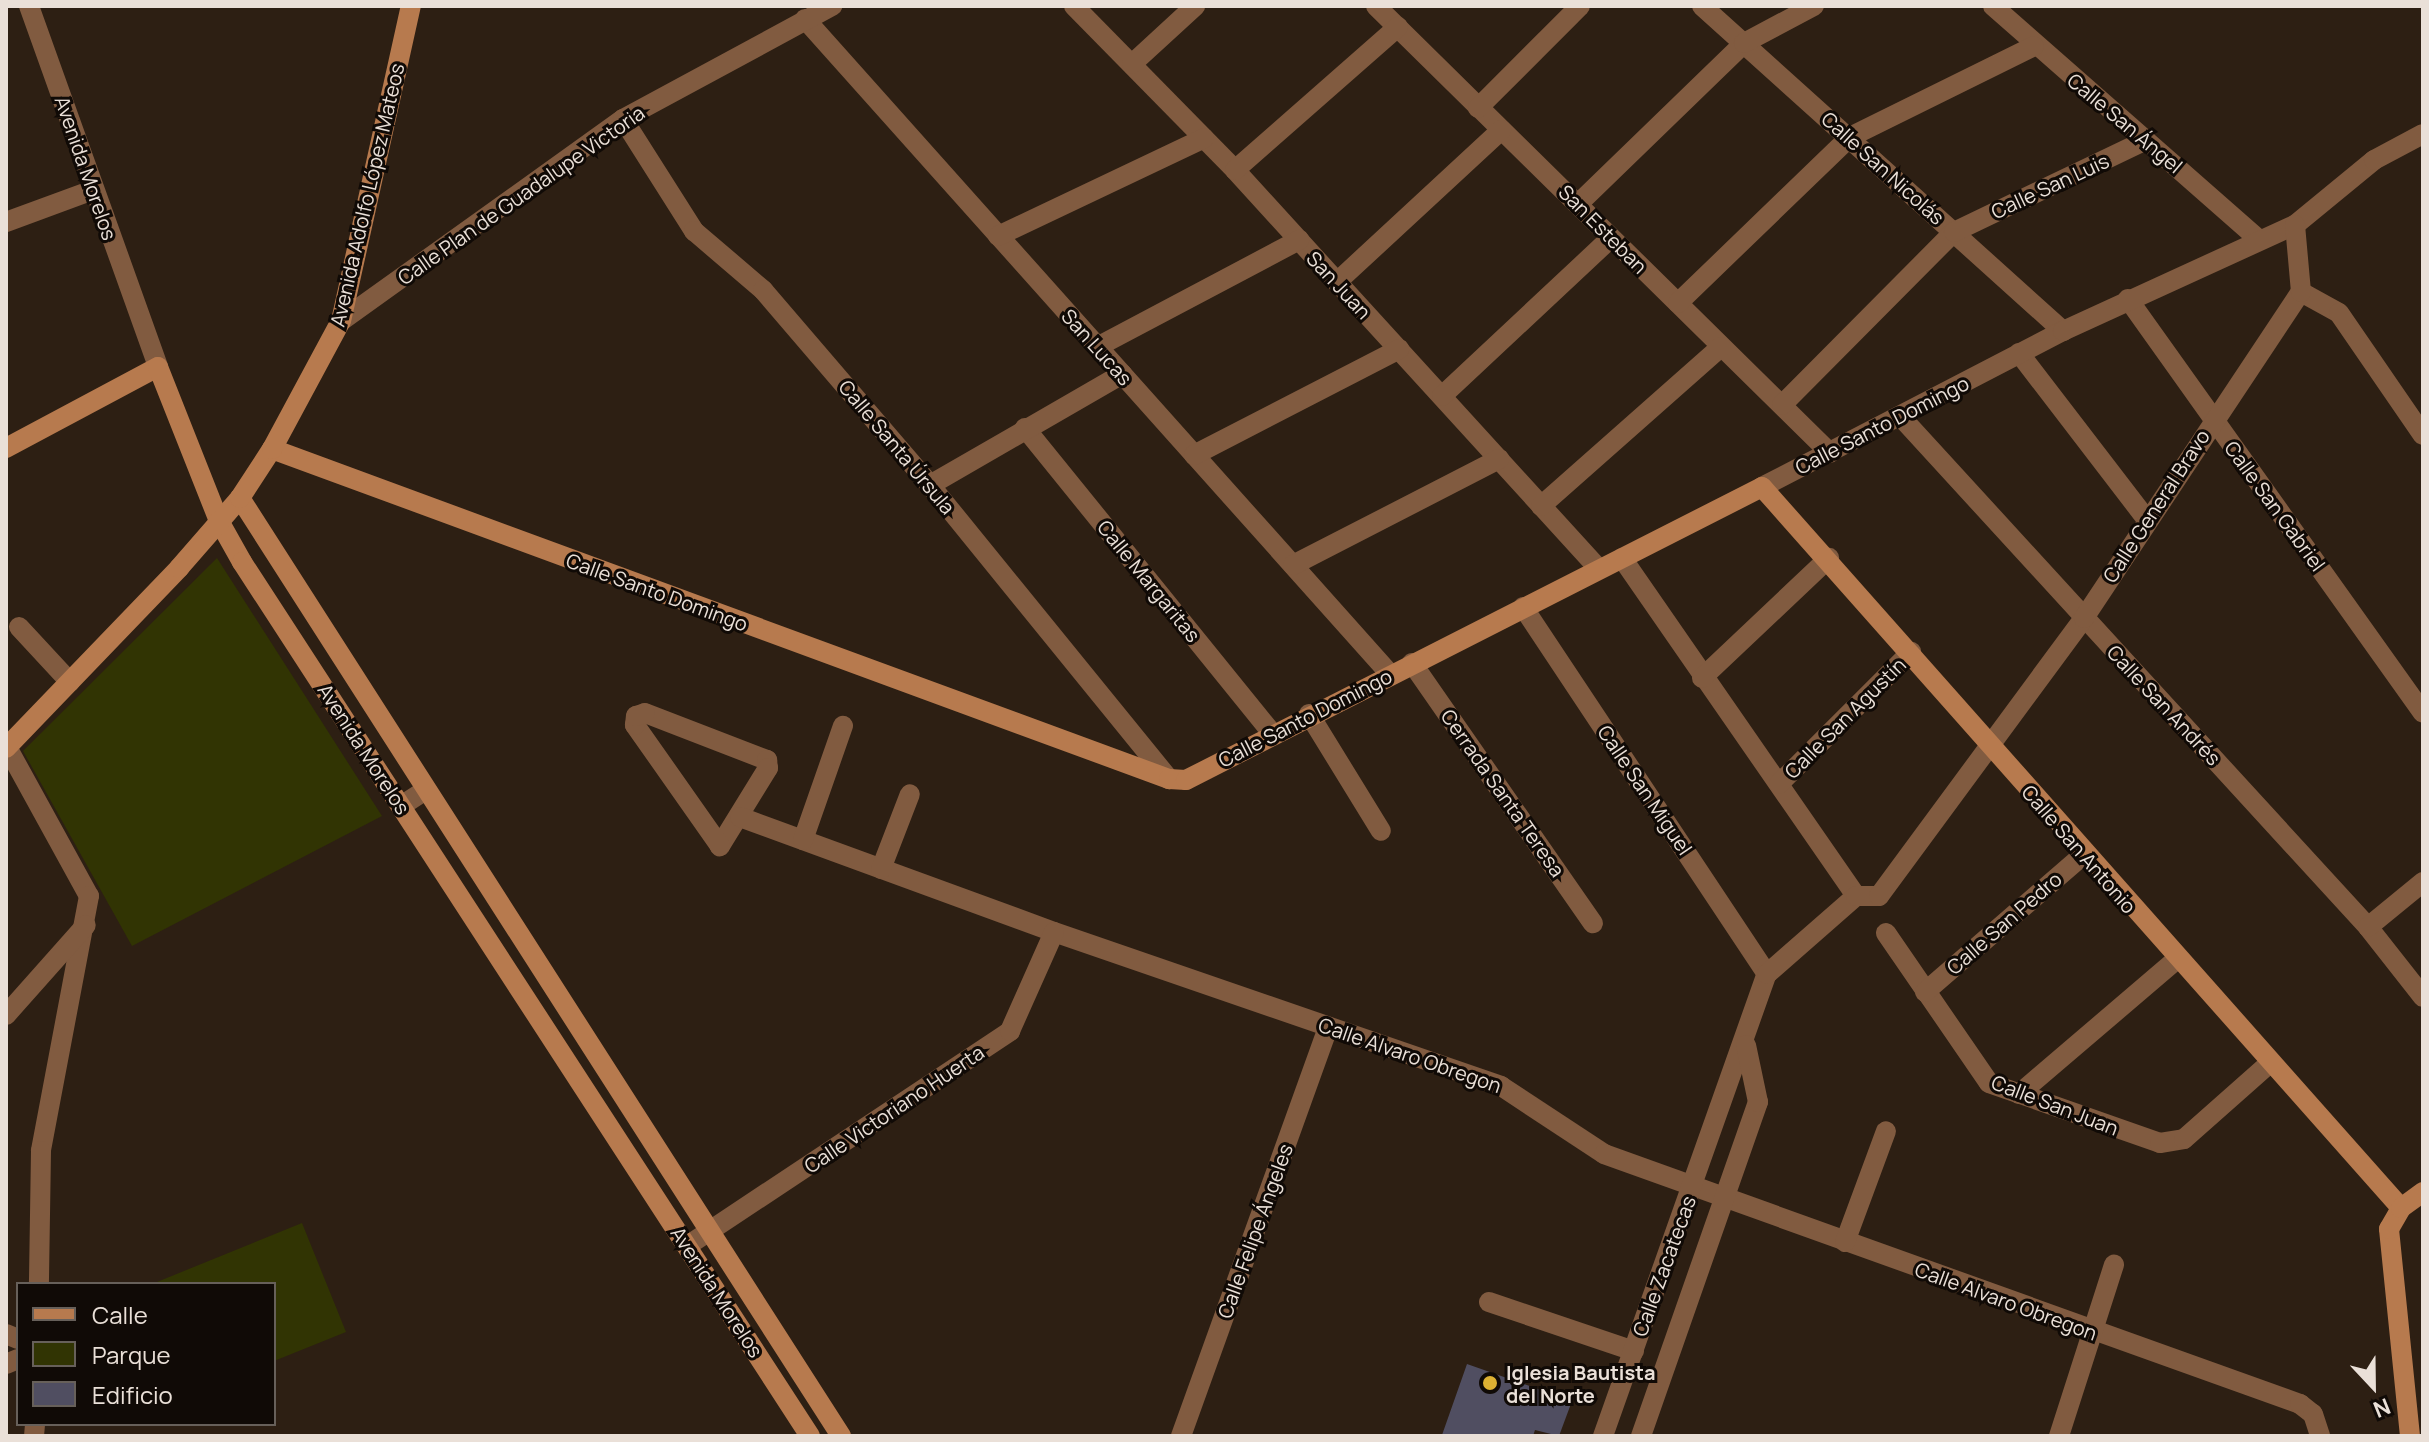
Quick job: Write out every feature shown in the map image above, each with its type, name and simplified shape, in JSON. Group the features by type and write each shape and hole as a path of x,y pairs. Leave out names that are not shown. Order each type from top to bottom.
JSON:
{"main road":[{"name":"Avenida Adolfo López Mateos","path":"6,747 240,498 272,449 341,321 411,6"},
{"path":"6,448 158,367"},
{"name":"Avenida Morelos","path":"158,367 219,521 810,1436"},
{"name":"Calle Santo Domingo","path":"272,449 1169,779 1186,780 1309,714 1762,487"},
{"name":"Calle San Antonio","path":"1762,487 1911,652 2083,855 2401,1208"},
{"name":"Avenida Morelos","path":"240,498 841,1436"},
{"path":"2410,1436 2416,1409 2389,1229 2401,1208 2423,1192"}],"street":[{"name":"Avenida Morelos","path":"29,6 158,367"},
{"name":"Calle Plan de Guadalupe Victoria","path":"341,321 623,119 832,6"},
{"name":"San Juan","path":"1074,6 1235,170 1599,569"},
{"path":"1132,64 1195,6"},
{"name":"San Esteban","path":"1377,6 1830,453"},
{"path":"1478,108 1580,6"},
{"name":"Calle San Nicolás","path":"1702,6 2063,331"},
{"path":"1578,204 1744,43 1814,6"},
{"name":"Calle San Ángel","path":"1993,6 2034,46 2258,239"},
{"name":"San Lucas","path":"805,19 1390,674"},
{"path":"1235,170 1398,27"},
{"path":"1678,303 1850,137 2034,46"},
{"name":"Calle Santa Úrsula","path":"623,119 694,231 763,290 930,485 1169,779"},
{"path":"1337,282 1501,130"},
{"path":"2423,134 2374,160 2295,225 2301,292 2339,313 2423,435"},
{"path":"998,236 1204,138"},
{"name":"Calle San Luis","path":"1782,405 1954,232 2146,140"},
{"path":"6,222 93,190"},
{"name":"Calle Santo Domingo","path":"1762,487 2128,299 2295,225"},
{"path":"1442,396 1611,238"},
{"path":"1097,347 1299,240"},
{"name":"Calle General Bravo","path":"1767,974 1865,898 1990,748 2084,618 2212,418 2301,292"},
{"name":"Calle San Gabriel","path":"2128,299 2423,713"},
{"path":"1541,506 1721,347"},
{"path":"1194,455 1399,349"},
{"path":"2019,353 2147,520"},
{"path":"930,485 1122,374"},
{"name":"Calle San Andrés","path":"1901,417 2368,927 2423,997"},
{"name":"Calle Margaritas","path":"1025,428 1272,733"},
{"path":"1293,565 1499,459"},
{"path":"1622,558 1702,678 1865,898"},
{"path":"1702,678 1829,558"},
{"name":"Calle San Miguel","path":"1523,607 1767,974"},
{"path":"19,627 70,682"},
{"name":"Calle San Agustín","path":"1779,784 1911,652"},
{"name":"Cerrada Santa Teresa","path":"1412,663 1593,923"},
{"path":"645,713 767,760 740,817 726,842 720,846 712,841 635,725 636,716 645,713"},
{"path":"1309,714 1381,831"},
{"path":"803,840 843,726"},
{"path":"6,747 89,896 86,925 41,1151 39,1282"},
{"path":"401,806 426,790"},
{"path":"881,869 910,794"},
{"name":"Calle Alvaro Obregon","path":"740,817 1054,932 1501,1086 1604,1154 2095,1334 2300,1404 2313,1414 2320,1436"},
{"name":"Calle San Pedro","path":"1925,992 2083,855"},
{"path":"2368,927 2423,882"},
{"path":"6,1015 86,925"},
{"name":"Calle Victoriano Huerta","path":"687,1246 1010,1031 1054,932"},
{"name":"Calle San Juan","path":"1886,933 1979,1074 1989,1083 2019,1094 2172,1144 2270,1063"},
{"path":"2019,1094 2177,959"},
{"name":"Calle Zacatecas","path":"1603,1436 1746,1045 1767,974"},
{"name":"Calle Felipe Ángeles","path":"1181,1436 1328,1027"},
{"name":"Calle Zacatecas","path":"1641,1436 1758,1102 1746,1045"},
{"path":"1845,1242 1886,1131"},
{"path":"2059,1436 2095,1334 2114,1265"},
{"path":"1489,1302 1634,1351"},
{"path":"1644,1321 1677,1332"}],"green space":[{"path":"217,558 382,816 132,946 23,751"},
{"path":"302,1223 346,1332 276,1360 276,1282 157,1282"}],"building":[{"name":"Iglesia Bautista del Norte","path":"1467,1364 1572,1401 1559,1436 1535,1430 1533,1436 1442,1435"}],"place":[{"name":"Iglesia Bautista del Norte","path":"1490,1383"}]}
